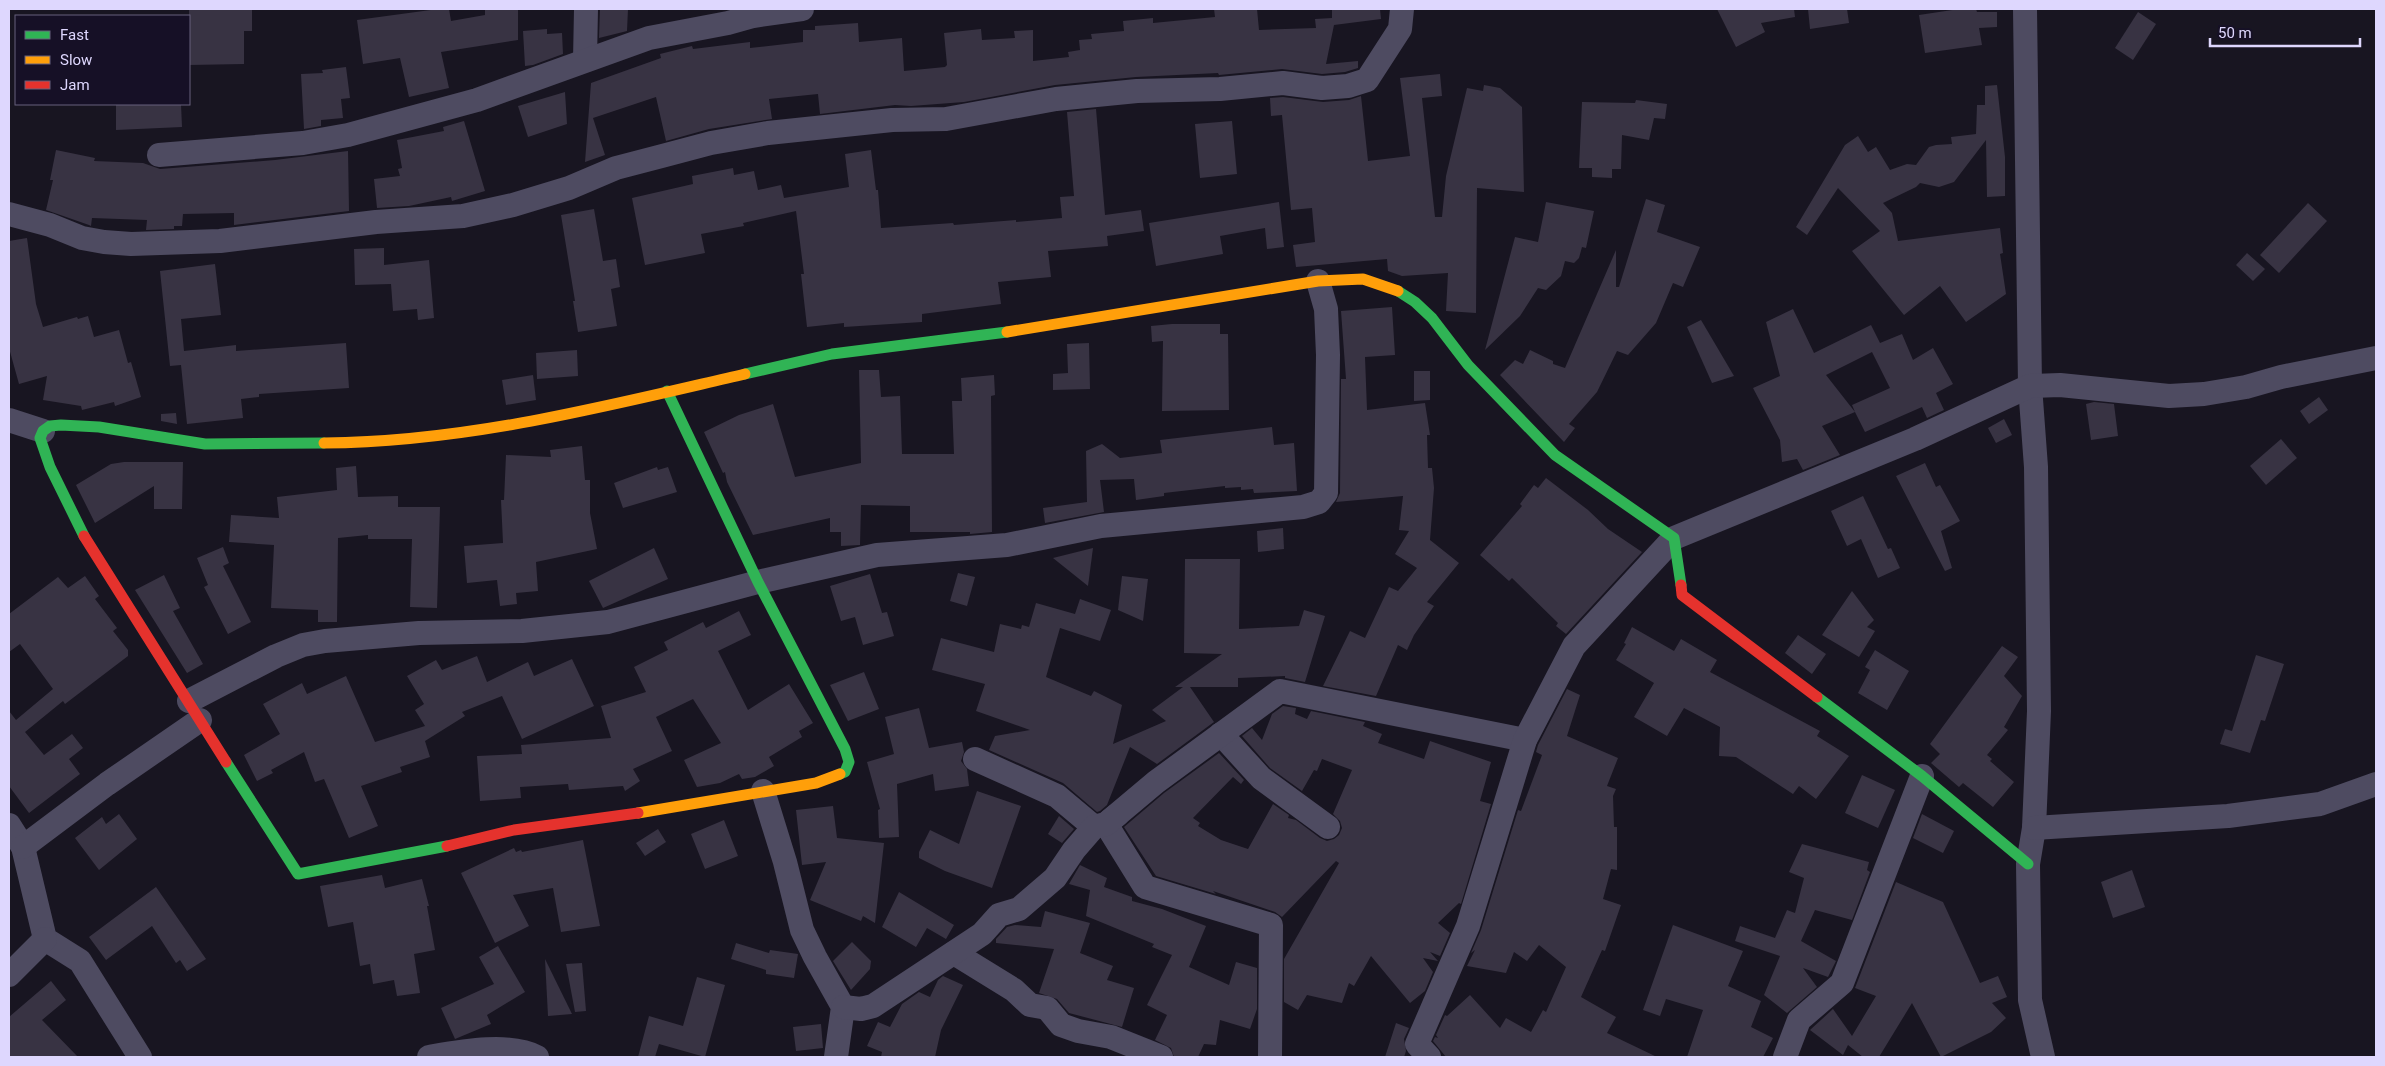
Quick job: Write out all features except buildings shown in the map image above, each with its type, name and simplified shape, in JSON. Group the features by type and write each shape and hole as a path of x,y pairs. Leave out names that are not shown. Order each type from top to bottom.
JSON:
{"street":[{"path":"585,60 586,9"},
{"path":"159,155 304,143 348,135 476,100 528,83 585,60 649,38 728,23 753,16 799,9"},
{"path":"9,214 50,225 82,238 104,242 131,244 220,241 376,222 463,216 550,194 616,168 711,143 768,133 892,120 946,119 1056,99 1137,91 1236,88 1283,83 1322,88 1348,86 1367,80 1400,29 1402,9"},
{"path":"2025,9 2030,386 2036,467 2039,711 2034,828 2028,864 2030,1000 2043,1057"},
{"path":"667,391 758,582 845,749 849,762 845,772 816,784 763,791 643,812 514,830 412,854 298,874 125,604 83,534 40,438 43,431 50,426 61,425 99,427 205,444 342,443 444,435 501,428 832,354 1049,328 1318,281 1363,279 1384,285 1408,297 1432,318 1468,365 1555,455 1674,538 1682,595 1922,776 2028,864"},
{"path":"23,848 107,784 194,710 276,656 317,642 419,633 559,629 608,622 758,582 877,555 1007,544 1101,526 1272,511 1303,507 1319,502 1326,493 1328,356 1326,309 1318,281"},
{"path":"1429,1057 1417,1044 1468,926 1524,740 1574,646 1674,538 1915,439 2030,386 2060,384 2169,396 2204,394 2246,388 2281,377 2376,358"},
{"path":"9,420 43,431"},
{"path":"843,1007 861,1009 873,1006 982,934 998,915 1019,909 1055,878 1074,850 1100,826 1156,782 1280,691 1524,740"},
{"path":"1221,734 1261,778 1328,827"},
{"path":"975,759 1057,796 1100,826 1145,887 1271,925 1267,1056"},
{"path":"1785,1057 1799,1020 1842,983 1922,776"},
{"path":"2034,828 2228,816 2320,804 2376,784"},
{"path":"763,791 785,862 802,930 814,958 843,1007 836,1057"},
{"path":"9,825 23,848 45,939 80,961 140,1057"},
{"path":"9,975 45,939"},
{"path":"954,953 1014,990 1030,1005 1047,1008 1061,1025 1078,1031 1111,1037 1161,1057"},
{"path":"429,1057 473,1049 500,1049 537,1057"}],"traffic: fast":[{"path":"1398,291 1415,302 1432,318 1468,365 1555,455 1674,538 1681,585"},
{"path":"745,374 832,354 1007,332"},
{"path":"667,391 758,582 845,749 849,762 845,772 840,774"},
{"path":"84,536 50,467 40,438 43,431 50,426 99,427 205,444 324,443"},
{"path":"1817,697 1922,776 2028,864"},
{"path":"226,762 298,874 447,846"}],"traffic: slow":[{"path":"1007,332 1318,281 1363,279 1398,291"},
{"path":"324,443 378,441 484,429 589,410 745,374"},
{"path":"638,813 816,783 840,774"}],"traffic: jam":[{"path":"84,536 226,762"},
{"path":"1681,585 1682,595 1817,697"},
{"path":"447,846 514,830 638,813"}]}
